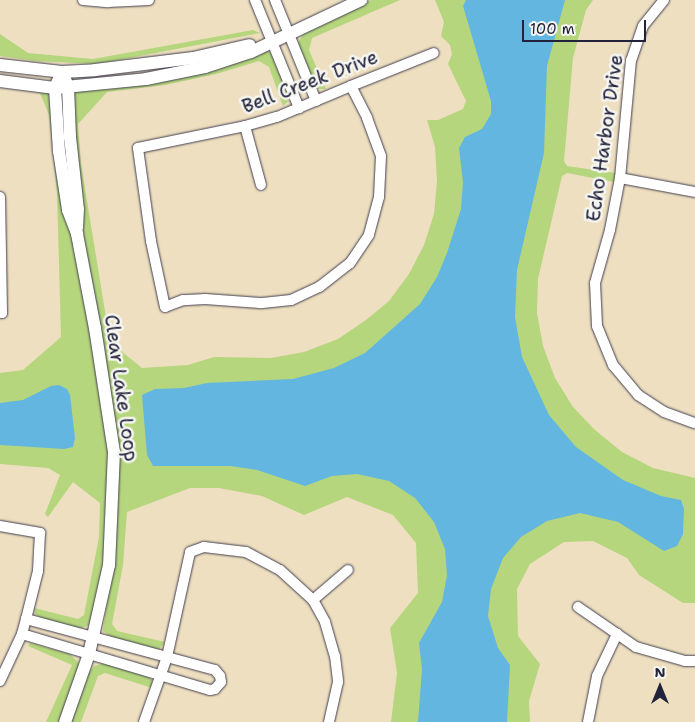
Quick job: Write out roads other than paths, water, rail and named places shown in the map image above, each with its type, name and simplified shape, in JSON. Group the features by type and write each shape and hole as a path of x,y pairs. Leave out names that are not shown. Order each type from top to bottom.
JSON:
{"street":[{"path":"83,0 108,2 149,0"},
{"path":"255,0 299,108"},
{"path":"275,0 316,101"},
{"path":"0,82 62,87 146,79 205,67 251,52 361,0"},
{"name":"Echo Harbor Drive","path":"664,0 643,26 631,60 620,178 610,230 595,283 597,326 613,365 638,395 664,412 693,423"},
{"path":"0,65 62,72 103,69 193,58 272,41"},
{"name":"Bell Creek Drive","path":"351,86 367,118 381,156 379,197 369,235 350,263 319,287 291,300 260,304 205,299 183,300 164,307 151,240 138,148 245,126 299,108 351,86 434,53"},
{"name":"Clear Lake Loop","path":"62,72 59,152 68,210 77,234 114,452 109,565 89,654 65,722"},
{"path":"245,126 261,185"},
{"path":"620,178 695,192"},
{"path":"0,196 1,313"},
{"path":"0,526 40,533 38,571 26,620 22,634 0,681"},
{"path":"144,722 167,657 190,552 204,547 246,552 280,570 313,600 325,622 335,656 338,682 330,722"},
{"path":"313,600 348,570"},
{"path":"578,606 636,647 685,661 695,661"},
{"path":"22,634 210,690 216,689 221,682 220,676 215,670 26,620"},
{"path":"588,722 597,676 617,634"},
{"path":"124,664 129,648"}],"water":[{"path":"466,0 565,0 547,66 544,153 517,270 515,317 522,357 549,415 576,447 623,480 661,496 681,500 684,509 683,534 677,546 664,551 618,522 580,513 547,521 521,537 503,558 491,589 488,616 498,648 510,665 507,722 418,722 422,669 419,643 442,602 447,575 445,549 434,522 415,498 389,481 357,474 332,476 305,486 257,470 230,466 153,466 147,455 142,395 155,389 184,388 207,383 293,379 334,368 365,353 420,304 437,277 461,209 463,182 459,148 465,137 482,129 491,114 491,101 463,6"},
{"path":"59,385 67,389 70,395 75,438 73,447 64,449 0,445 0,403 23,400 51,386"}]}
